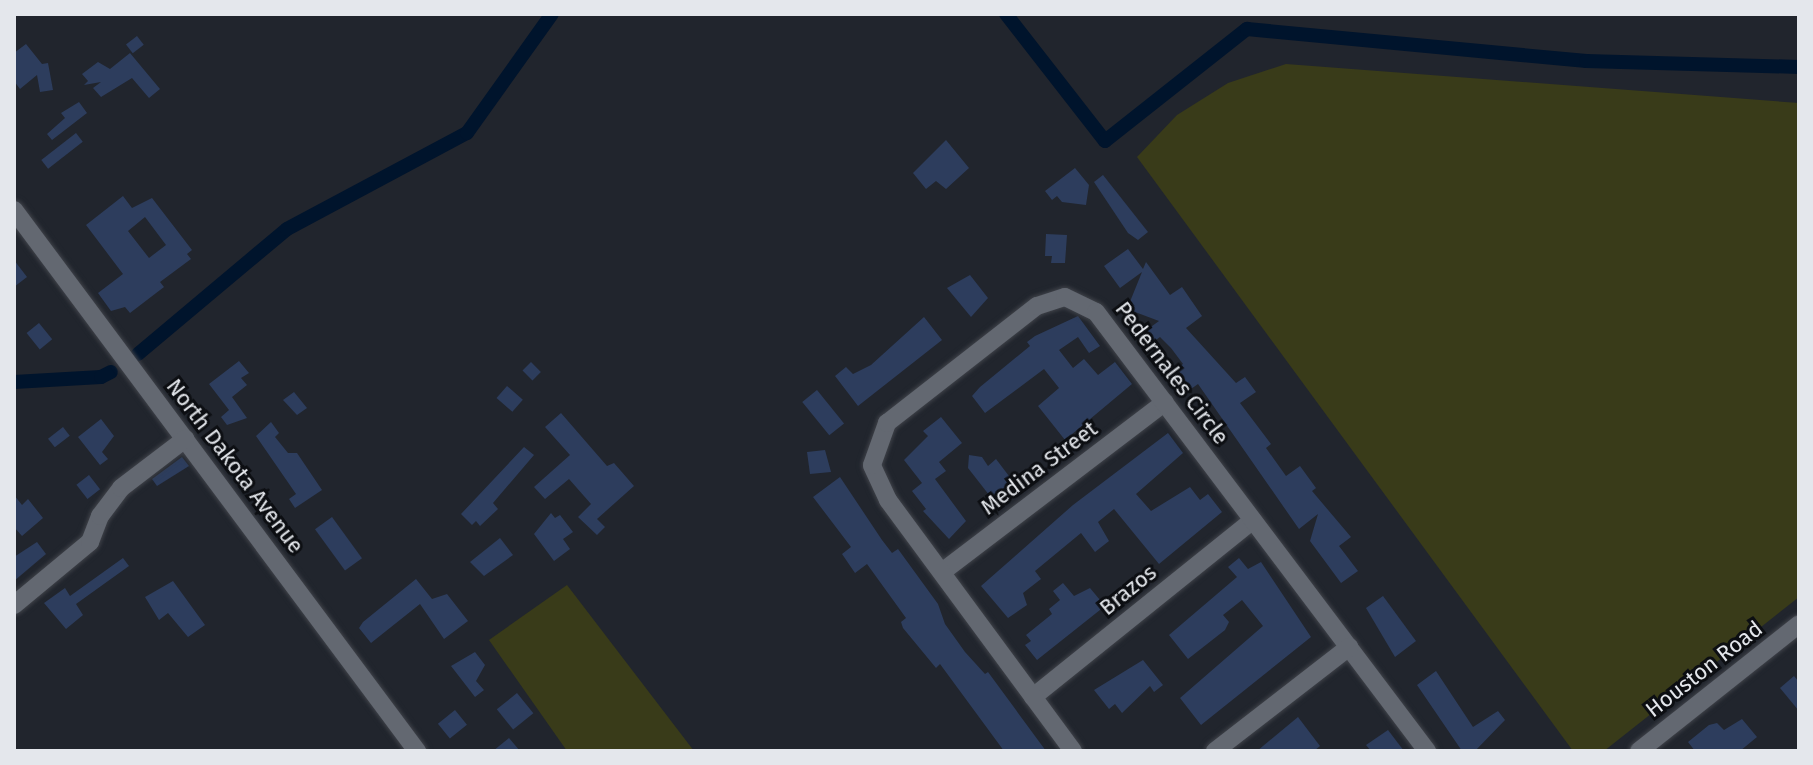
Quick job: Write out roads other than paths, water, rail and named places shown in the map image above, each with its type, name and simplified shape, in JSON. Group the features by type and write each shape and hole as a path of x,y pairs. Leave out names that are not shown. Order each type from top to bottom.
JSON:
{"street":[{"name":"North Dakota Avenue","path":"14,210 417,751"},
{"name":"Pedernales Circle","path":"1073,751 888,500 872,465 887,423 1037,306 1065,297 1096,312 1427,751"},
{"name":"Medina Street","path":"942,572 1165,402"},
{"path":"14,605 90,542 100,516 121,488 185,439"},
{"name":"Brazos","path":"1033,697 1253,520"},
{"name":"Houston Road","path":"1639,751 1799,624"},
{"path":"1215,751 1349,647"}],"waterway":[{"path":"138,354 287,229 467,133 552,14"},
{"path":"1006,14 1105,141 1247,29 1586,61 1799,67"},
{"path":"14,382 101,377 111,372"}]}
